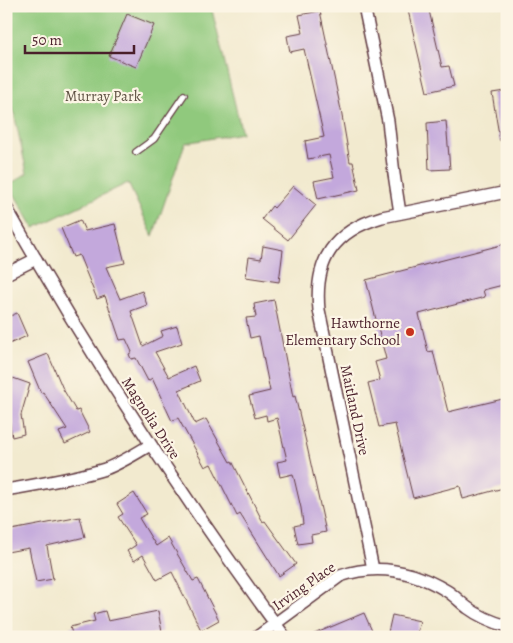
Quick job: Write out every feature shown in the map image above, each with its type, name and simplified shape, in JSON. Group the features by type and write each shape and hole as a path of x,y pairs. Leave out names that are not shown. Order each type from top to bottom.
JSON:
{"street":[{"path":"364,6 388,122 400,213"},
{"name":"Maitland Drive","path":"373,569 319,310 318,284 326,259 335,245 348,231 366,221 507,192"},
{"name":"Magnolia Drive","path":"6,207 96,360 150,445 219,547 285,637"},
{"path":"6,274 36,259"},
{"path":"6,490 82,475 106,468 150,445"},
{"name":"Irving Place","path":"257,637 340,576 356,571 373,569 404,572 422,578 448,592 481,616 507,626"}],"lane":[{"path":"136,152 154,139 184,95"}],"green space":[{"name":"Murray Park","path":"6,6 211,6 242,133 185,143 153,236 128,183 34,228 9,185 27,173 6,76"}],"building":[{"path":"407,6 428,6 442,67 449,66 454,86 427,92"},
{"path":"320,11 350,162 353,162 359,190 318,199 314,181 334,177 329,155 308,159 305,141 324,137 304,49 290,52 287,36 303,33 299,15"},
{"path":"127,14 154,25 136,67 109,56"},
{"path":"505,91 507,141 500,141 492,93"},
{"path":"446,121 450,169 429,170 427,123"},
{"path":"293,186 316,205 288,240 262,219 272,206 274,208"},
{"path":"80,220 85,231 115,224 125,263 106,267 120,299 142,291 147,305 131,311 143,346 163,336 161,331 177,326 182,343 155,352 169,377 194,366 200,381 179,390 195,424 206,419 230,462 232,461 263,522 265,521 296,564 279,576 240,514 237,516 211,464 205,467 178,418 172,421 152,378 148,381 136,358 131,359 129,354 132,352 126,339 120,340 105,296 97,299 79,255 73,257 61,228"},
{"path":"505,244 507,251 507,284 483,290 485,297 419,314 428,352 433,351 448,412 507,398 507,487 463,499 460,486 413,498 395,424 379,427 368,383 380,380 375,362 386,359 366,280"},
{"path":"263,246 283,250 279,282 246,277 249,257 261,259"},
{"path":"274,300 293,397 295,396 326,532 311,535 312,542 298,544 294,526 303,524 301,508 293,474 280,477 277,462 287,460 277,418 267,421 266,415 255,418 249,396 270,391 259,336 250,338 246,318 256,317 254,304"},
{"path":"17,313 27,336 9,344 6,337 6,318"},
{"path":"48,354 63,389 76,411 79,410 90,432 65,444 59,432 67,429 43,392 41,393 28,362"},
{"path":"13,378 30,384 21,415 24,434 12,437 6,399"},
{"path":"134,493 147,514 139,518 156,546 168,538 193,581 198,579 219,620 201,630 172,572 157,580 143,555 134,561 127,551 136,545 118,517 123,514 117,504"},
{"path":"80,517 85,537 47,546 53,579 36,582 29,548 7,552 6,531"},
{"path":"105,611 108,621 158,611 162,632 137,637 73,637 70,627 95,621 93,614"},
{"path":"364,613 372,631 357,637 307,637"},
{"path":"392,615 420,621 416,637 387,637"}],"place":[{"name":"Hawthorne Elementary School","path":"410,332"}]}
